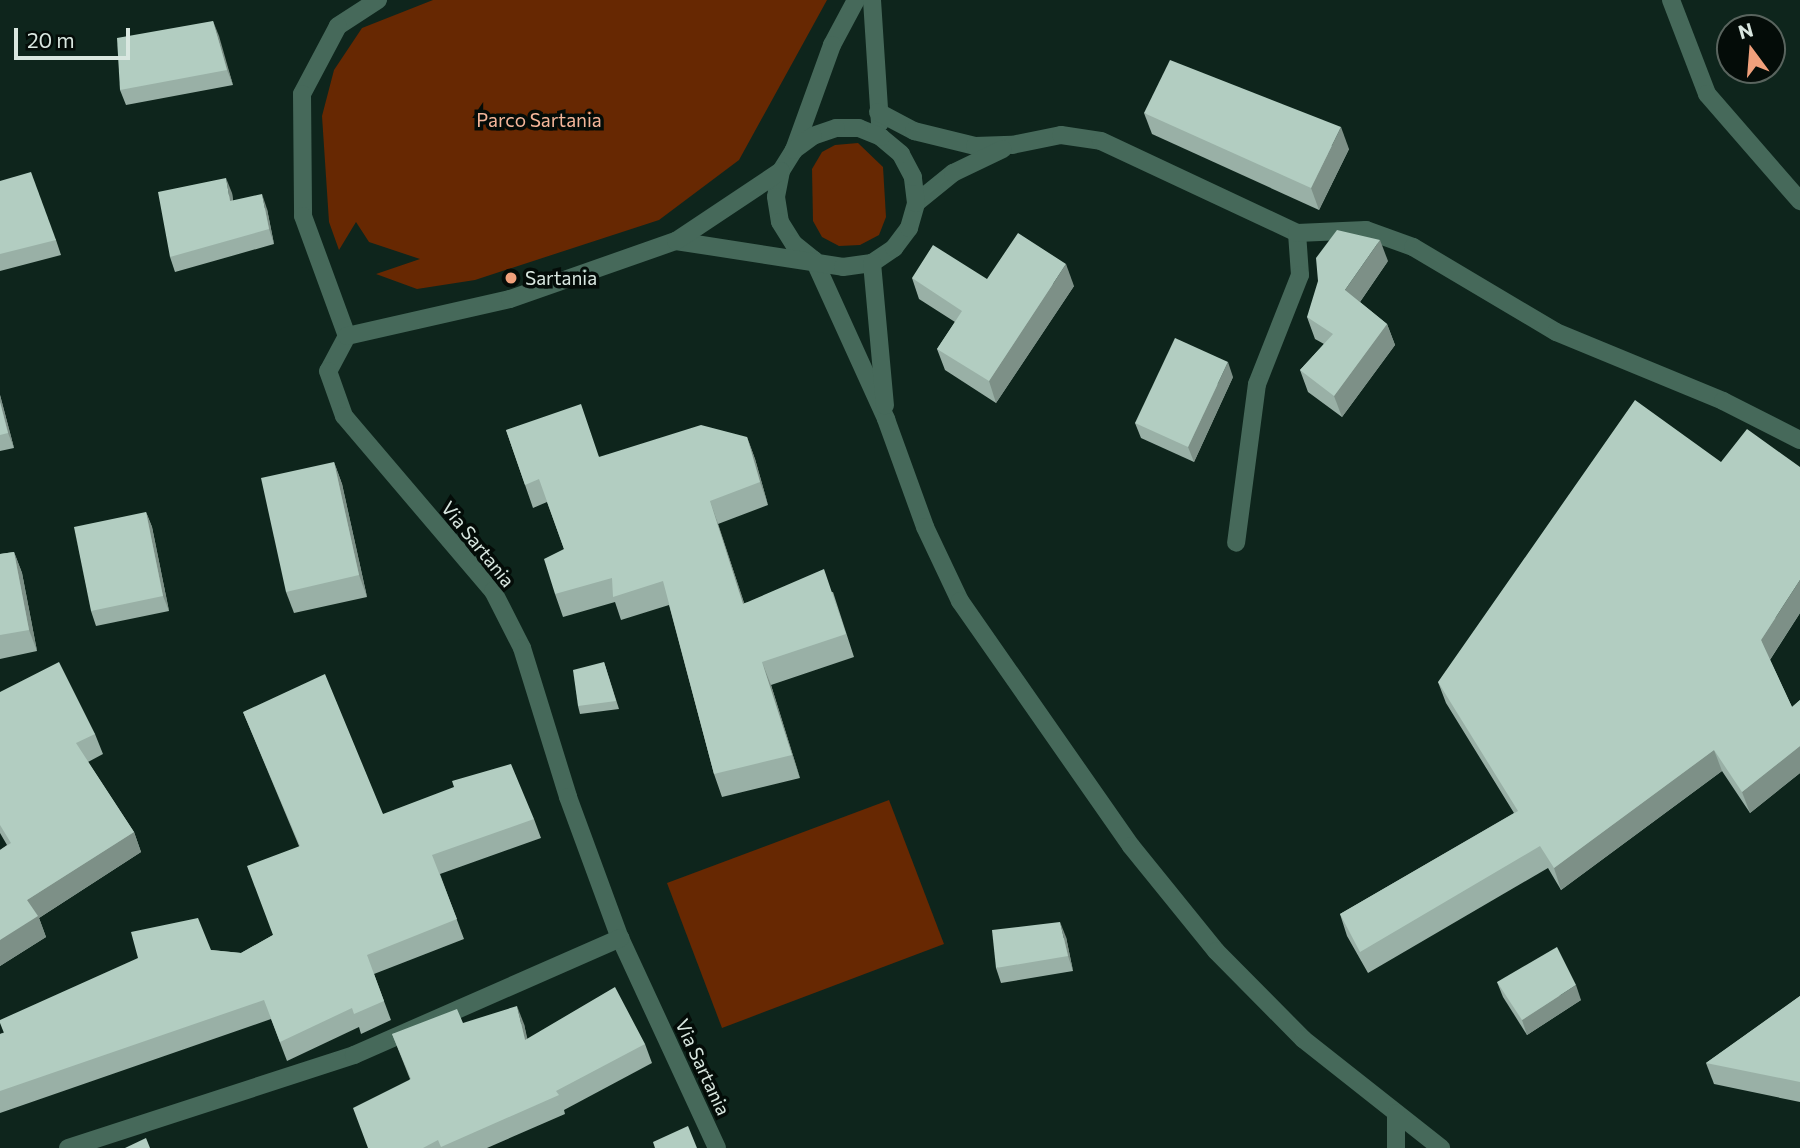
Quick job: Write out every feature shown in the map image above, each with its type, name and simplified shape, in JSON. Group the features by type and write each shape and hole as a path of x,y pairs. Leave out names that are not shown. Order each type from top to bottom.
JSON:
{"street":[{"path":"378,0 338,26 302,93 303,216 347,336 510,299 676,241 781,171"},
{"path":"856,0 832,45 794,150 781,171 776,197 780,222 794,244 814,260 886,419 925,527 960,601 1131,846 1216,951 1303,1039 1441,1148"},
{"path":"872,0 881,137"},
{"path":"1671,0 1707,94 1800,201"},
{"path":"878,112 945,141 1012,145"},
{"path":"676,241 814,260 843,267 872,263 894,248 909,228 916,202 907,165 881,137 859,128 836,128 813,136 794,150"},
{"path":"916,202 970,163 1012,145 1061,135 1101,141 1297,233 1366,230 1413,247 1556,332 1723,401 1800,440"},
{"path":"1236,543 1257,384 1300,275 1297,233"},
{"path":"872,263 886,419"},
{"name":"Via Sartania","path":"347,336 328,371 344,416 493,591 522,648 568,797 620,938 717,1148"},
{"path":"68,1148 354,1055 620,938"},
{"path":"1395,1113 1396,1148"}],"green space":[{"name":"Parco Sartania","path":"433,0 827,0 739,160 659,220 475,280 417,289 376,274 420,259 369,242 356,222 339,250 329,222 322,116 334,70 362,28"},
{"path":"858,143 883,167 886,217 879,235 860,245 839,246 822,237 813,221 812,169 822,152 835,145"},
{"path":"889,800 944,944 722,1028 667,883"}],"building":[{"path":"213,21 227,70 120,90 117,38"},
{"path":"1170,60 1341,127 1311,188 1144,113"},
{"path":"31,172 56,240 0,254 0,181"},
{"path":"226,178 230,201 262,194 269,229 170,257 158,192"},
{"path":"1337,230 1380,240 1345,290 1387,324 1334,396 1300,370 1333,334 1307,317 1318,281 1316,258"},
{"path":"1018,233 1066,264 989,381 937,349 962,311 912,278 933,245 987,279"},
{"path":"1175,338 1228,362 1188,447 1135,423"},
{"path":"1635,400 1721,462 1747,429 1800,467 1800,580 1761,640 1792,707 1800,700 1800,746 1742,792 1714,750 1554,868 1540,846 1360,952 1340,914 1518,811 1438,682"},
{"path":"0,402 8,433 0,435"},
{"path":"581,404 599,457 701,425 747,437 760,482 710,501 743,604 824,569 846,634 762,662 792,755 714,774 663,581 613,597 612,578 555,594 544,559 564,549 539,479 525,485 506,430"},
{"path":"334,462 359,575 286,592 261,478"},
{"path":"146,512 163,596 91,611 74,527"},
{"path":"14,552 29,630 0,635 0,554"},
{"path":"59,662 95,734 76,743 134,832 27,900 38,916 0,940 0,850 11,843 0,825 0,692"},
{"path":"604,662 616,701 578,706 573,670"},
{"path":"325,674 383,814 454,787 452,781 511,764 534,819 432,855 457,919 367,955 384,1001 354,1014 352,1008 280,1042 264,1000 0,1091 0,1034 4,1033 0,1020 138,958 131,932 198,918 211,950 241,953 273,935 247,866 300,846 243,712"},
{"path":"1060,922 1068,956 996,968 992,930"},
{"path":"1557,947 1576,985 1522,1020 1497,982"},
{"path":"615,987 645,1044 556,1091 559,1095 441,1147 438,1140 423,1148 368,1148 353,1108 411,1079 392,1034 457,1009 463,1023 517,1006 525,1040"},
{"path":"1800,996 1800,1082 1706,1063"},
{"path":"688,1126 697,1148 655,1148 653,1142"},
{"path":"146,1138 150,1148 125,1148"}],"place":[{"name":"Sartania","path":"511,278"}]}
